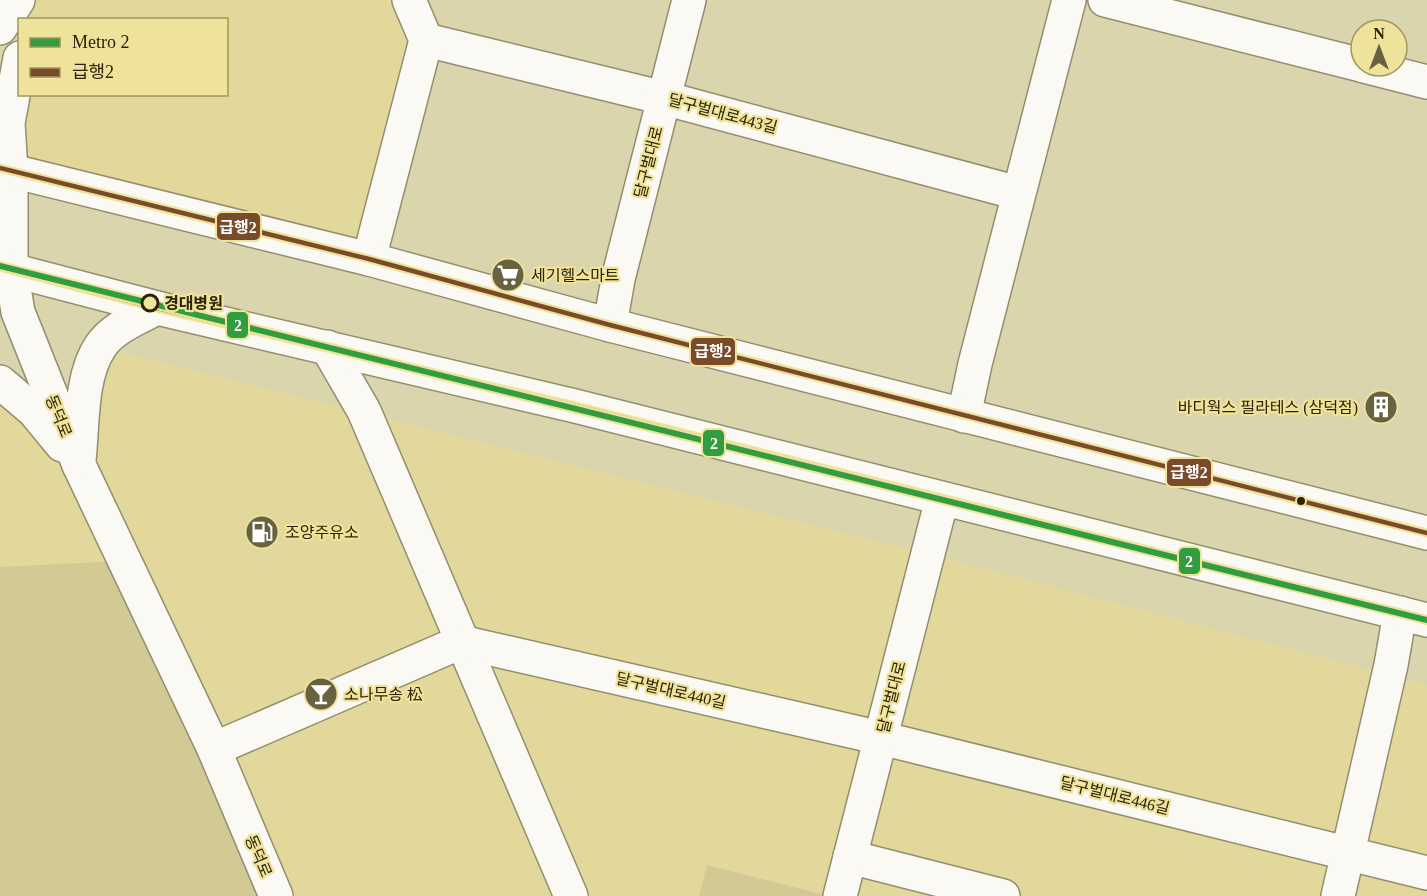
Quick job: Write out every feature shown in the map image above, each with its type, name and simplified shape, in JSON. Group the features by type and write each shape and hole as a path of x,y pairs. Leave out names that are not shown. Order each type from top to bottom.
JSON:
{"street":[{"path":"0,28 18,0"},
{"path":"26,18 30,0"},
{"path":"369,259 426,40 409,0"},
{"name":"달구벌대로","path":"610,325 618,279 689,0"},
{"path":"964,416 1018,193 1069,0"},
{"path":"1106,0 1349,62"},
{"name":"달구벌대로443길","path":"426,40 664,98 1018,193"},
{"name":"동덕로","path":"18,69 8,123 6,170 6,269 18,312 79,465 214,749 276,896"},
{"path":"1409,78 1427,82"},
{"path":"6,170 369,259 610,325 964,416 1425,526"},
{"path":"6,269 157,308 327,346 575,406 1414,616 1392,666 1338,896"},
{"path":"79,465 89,375 100,346 116,331 157,308"},
{"path":"327,346 364,411 571,896"},
{"path":"0,382 34,411 79,465"},
{"name":"달구벌대로","path":"840,896 942,499"},
{"path":"214,749 461,642"},
{"name":"달구벌대로440길","path":"461,642 881,738"},
{"name":"달구벌대로446길","path":"881,738 1427,873"},
{"path":"850,857 1002,896"}],"shaded area":[{"path":"30,0 409,0 426,40 369,259 11,171 20,96 228,96 228,18 26,18"},
{"path":"100,347 928,554 1427,685 1427,896 257,896 0,588 0,382 78,464"},
{"path":"118,561 276,896 0,896 0,567"},
{"path":"707,865 829,896 699,896"}],"metro line":[{"name":"2","path":"0,266 1427,620"}],"transit line":[{"name":"급행2","path":"0,168 369,259 610,325 1427,533"},
{"name":"급행2","path":"0,267 157,308 575,406 1427,620"}],"place":[{"name":"세기헬스마트","path":"508,275"},
{"name":"경대병원","path":"150,303"},
{"name":"바디웍스 필라테스 (삼덕점)","path":"1381,407"},
{"name":"조양주유소","path":"262,532"},
{"name":"소나무송 松","path":"321,694"}]}
